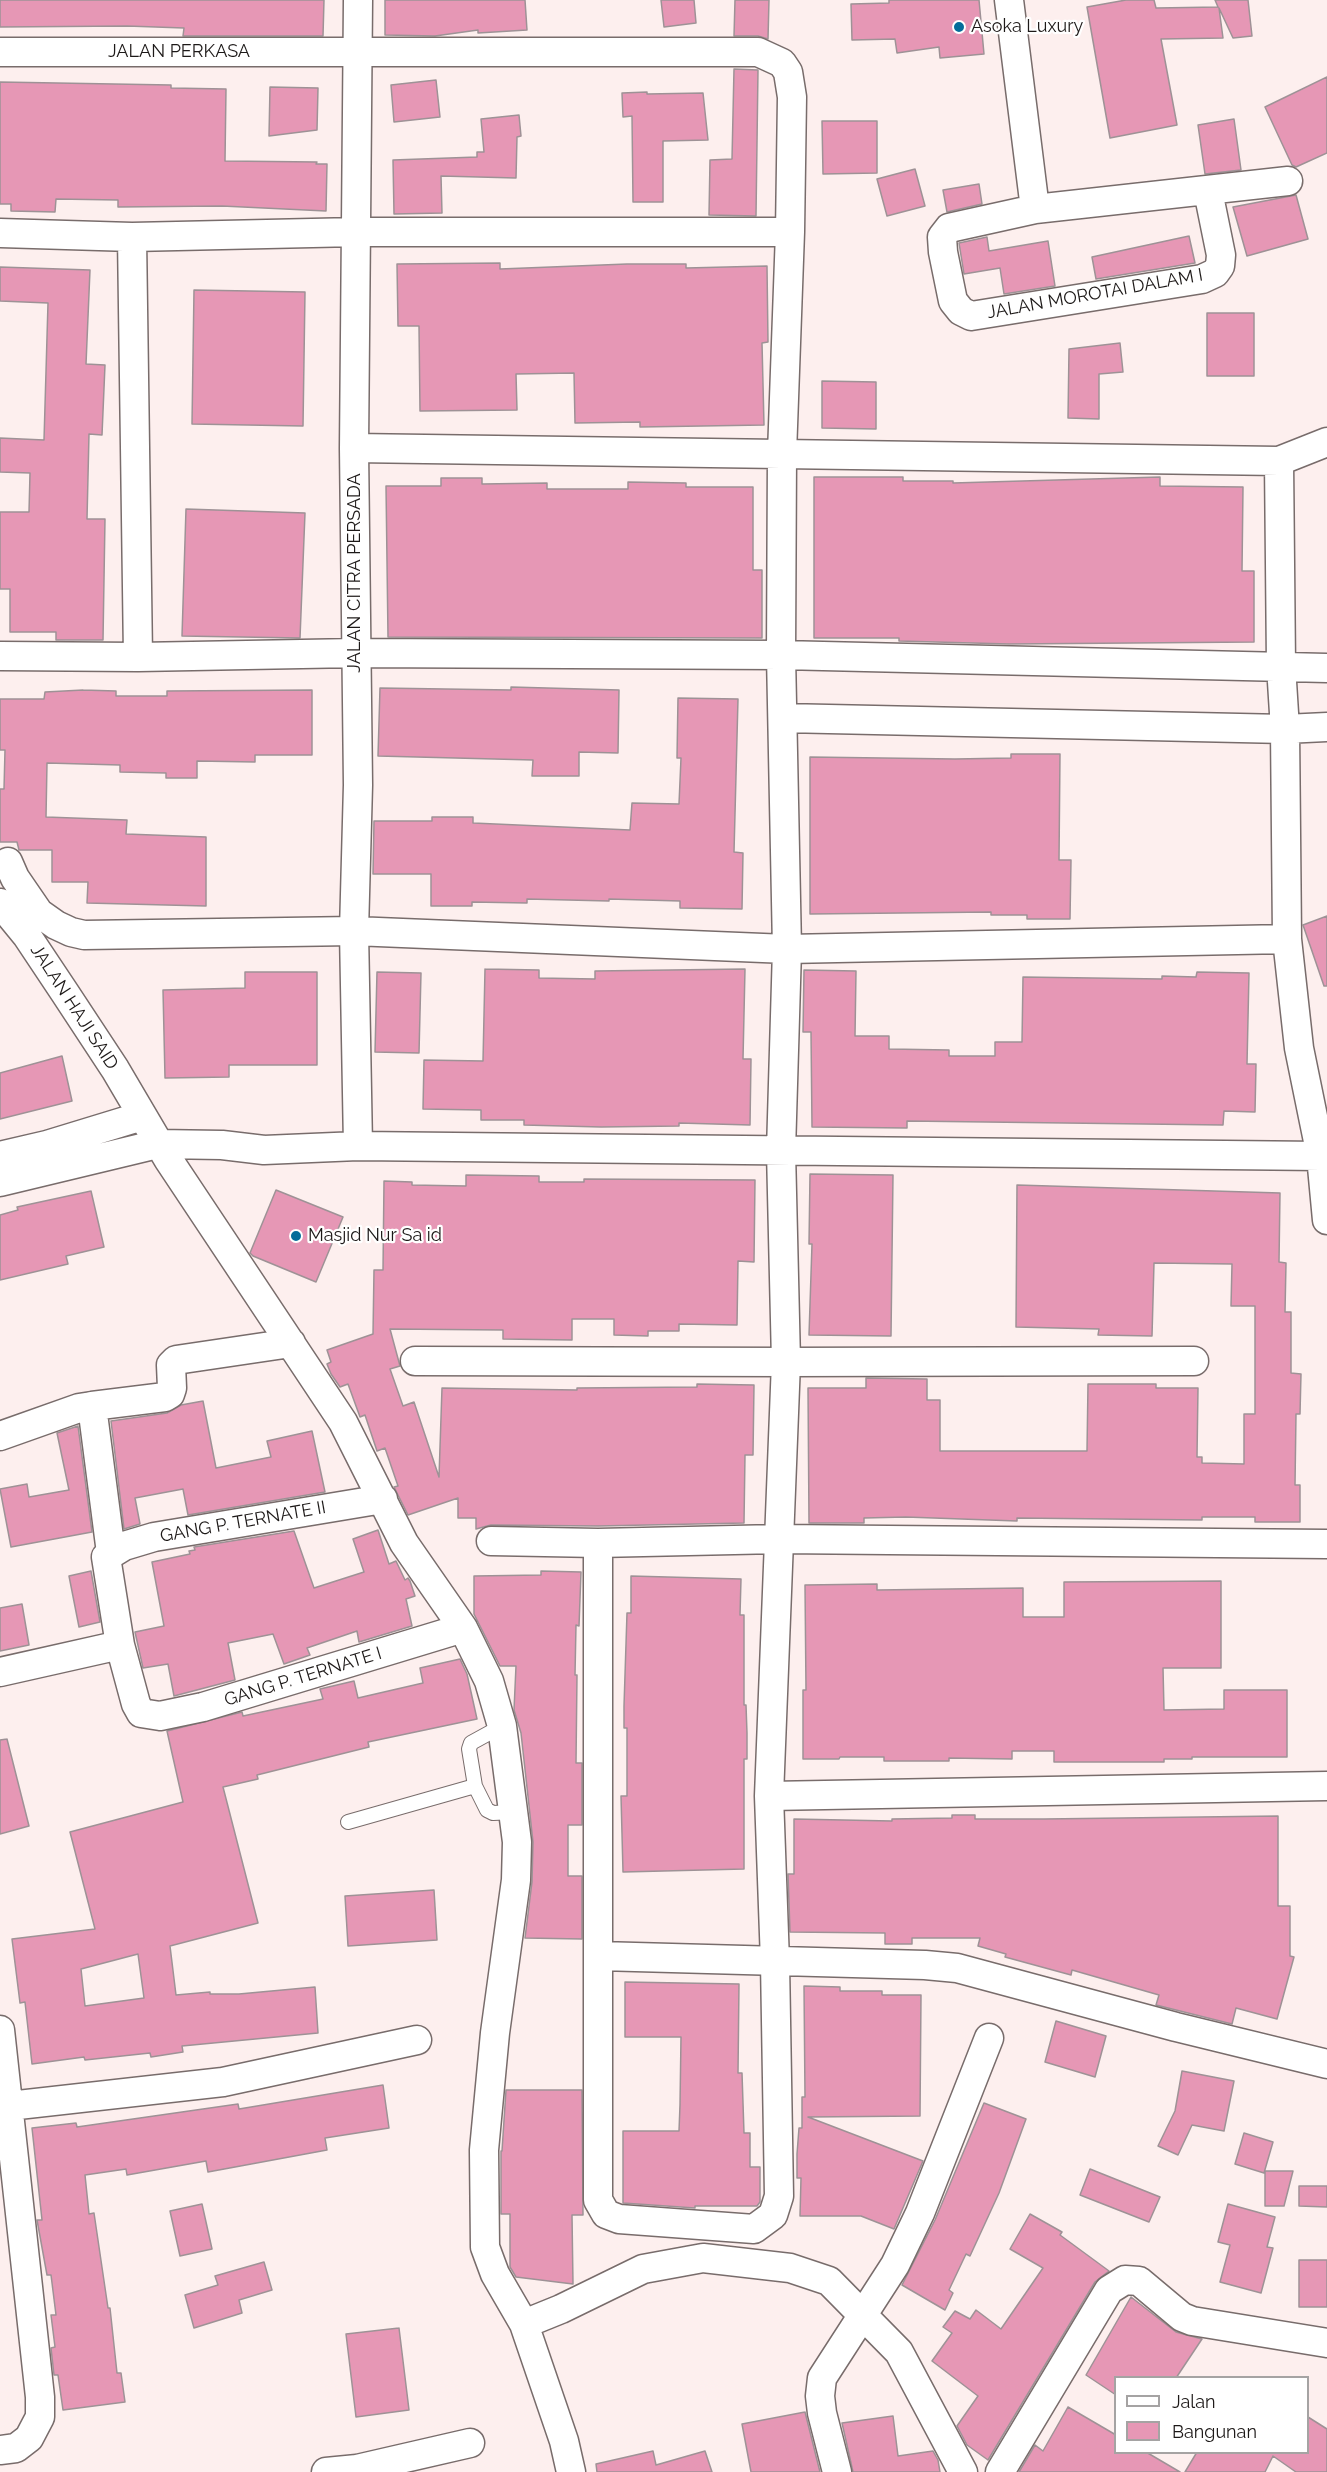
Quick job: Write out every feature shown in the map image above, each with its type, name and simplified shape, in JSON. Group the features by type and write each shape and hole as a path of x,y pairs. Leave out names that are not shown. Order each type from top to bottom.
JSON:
{"street":[{"name":"JALAN CITRA PERSADA","path":"358,0 354,448 358,785 354,931 358,1146"},
{"path":"1009,0 1035,209"},
{"name":"JALAN PERKASA","path":"0,52 758,52 782,63 788,72 792,97 782,454 781,662 787,949 781,1151 786,1362 769,1796 775,1962 779,2196 773,2216 754,2229 619,2219 606,2214 598,2200 598,1543"},
{"name":"JALAN MOROTAI DALAM I","path":"1208,191 1221,255 1220,266 1215,273 1202,279 970,316 961,311 953,301 942,237 949,228 1035,209 1288,181"},
{"path":"0,233 132,237 357,232 790,232"},
{"path":"132,237 138,657"},
{"path":"354,448 1278,461 1327,442"},
{"path":"1278,461 1281,666 1286,729 1287,939 1299,1048 1321,1156 1327,1220"},
{"path":"0,656 138,657 356,653 781,662 1327,668"},
{"path":"783,711 1286,729 1327,727"},
{"path":"8,862 15,879 39,913 56,925 84,935 354,931 787,949 1287,939"},
{"name":"JALAN HAJI SAID","path":"0,903 27,936 65,993 115,1069 163,1151 343,1422 404,1543 463,1628 489,1680 502,1726 517,1842 516,1880 495,2032 484,2150 485,2247 495,2274 524,2324 560,2431 571,2472"},
{"path":"0,1156 47,1145 142,1116"},
{"path":"0,1182 163,1151 222,1145 264,1149 358,1146 1321,1156"},
{"path":"0,1436 79,1408 170,1394 171,1365 176,1360 291,1343"},
{"path":"415,1360 1194,1361"},
{"path":"0,1672 120,1645 92,1406"},
{"name":"GANG P. TERNATE II","path":"109,1555 154,1537 383,1498"},
{"path":"491,1541 598,1543 779,1539 1327,1544"},
{"name":"GANG P. TERNATE I","path":"120,1645 136,1704 141,1713 160,1716 203,1707 463,1628"},
{"path":"769,1796 1327,1786"},
{"path":"599,1956 925,1965 957,1968 1176,2027 1327,2064"},
{"path":"0,2030 40,2416 29,2438 16,2448 0,2450"},
{"path":"837,2472 820,2396 822,2378 895,2265 920,2213 989,2038"},
{"path":"9,2106 223,2082 417,2040"},
{"path":"524,2324 561,2309 643,2269 702,2258 790,2268 829,2281 899,2352 963,2472"},
{"path":"1000,2472 1109,2290 1125,2280 1139,2281 1182,2317 1192,2321 1327,2343"},
{"path":"326,2472 357,2470 470,2443"}],"lane":[{"path":"502,1726 471,1743 469,1749 475,1785 487,1810 493,1813 514,1812"},
{"path":"348,1822 475,1785"}],"building":[{"path":"0,0 324,0 323,36 183,36 184,28 127,26 0,27"},
{"path":"385,0 525,0 527,30 478,33 478,30 435,36 385,35"},
{"path":"661,0 694,0 696,23 664,27"},
{"path":"735,0 769,0 768,39 758,36 734,36"},
{"path":"889,0 979,0 984,54 940,58 939,47 897,53 895,39 852,40 851,4 889,3"},
{"path":"1126,0 1154,0 1156,8 1218,7 1215,0 1248,0 1252,36 1233,38 1219,8 1223,38 1161,39 1177,125 1110,138 1087,7"},
{"path":"734,69 758,70 756,216 709,215 710,160 732,159"},
{"path":"1327,77 1327,153 1296,167 1292,165 1265,107"},
{"path":"436,80 440,117 394,122 391,85"},
{"path":"0,82 171,85 171,88 226,89 225,161 327,164 326,211 222,206 118,207 118,200 56,199 55,212 11,211 11,204 0,204"},
{"path":"270,87 318,88 317,130 269,136"},
{"path":"647,92 647,94 703,93 708,140 663,141 663,202 633,202 632,116 623,117 622,93"},
{"path":"519,115 521,136 517,137 516,178 441,176 442,213 394,214 393,160 477,157 477,152 484,152 481,119"},
{"path":"1234,119 1241,170 1205,174 1198,125"},
{"path":"822,121 877,121 877,173 823,174"},
{"path":"915,169 925,206 887,216 877,179"},
{"path":"979,184 982,204 947,212 943,190"},
{"path":"1296,195 1308,239 1247,256 1233,207"},
{"path":"1189,236 1195,263 1096,279 1092,257"},
{"path":"987,237 989,251 1048,241 1055,286 1004,294 1000,268 964,274 959,243"},
{"path":"500,263 500,269 627,264 686,264 686,268 767,266 768,342 762,343 764,425 640,427 640,422 575,423 574,373 516,374 517,410 420,411 419,326 398,326 397,264"},
{"path":"0,267 90,270 86,364 105,365 102,435 89,434 87,519 105,519 103,640 56,640 56,632 10,632 10,589 0,589 0,512 29,512 30,473 0,472 0,438 44,440 48,303 0,301"},
{"path":"194,290 305,292 303,426 192,424"},
{"path":"1207,313 1254,313 1254,376 1207,376"},
{"path":"1120,343 1123,372 1099,374 1099,419 1068,418 1069,349"},
{"path":"822,381 876,382 876,429 822,428"},
{"path":"814,477 903,477 903,481 953,481 953,483 1160,477 1160,486 1243,487 1242,571 1254,571 1254,642 1009,644 899,641 899,638 814,638"},
{"path":"441,478 482,478 482,484 547,483 547,489 628,489 628,482 686,483 686,487 753,487 753,570 762,570 762,638 388,637 386,486 441,486"},
{"path":"186,509 305,513 300,638 182,636"},
{"path":"511,687 619,690 618,753 579,752 579,776 532,776 533,760 378,756 380,688 511,690"},
{"path":"312,690 312,755 255,755 255,762 197,761 197,778 166,778 166,773 120,772 120,765 47,763 46,817 127,820 126,834 206,837 206,906 87,903 88,882 52,882 52,850 19,850 17,842 0,842 0,789 4,789 5,750 0,750 0,699 44,699 45,692 116,691 116,696 167,696 167,691"},
{"path":"678,698 738,699 734,852 743,853 742,909 680,908 680,901 609,899 609,901 527,899 527,903 472,902 472,906 431,906 431,874 373,874 374,821 432,821 432,817 473,817 473,823 630,830 632,803 679,804 681,758 677,758"},
{"path":"1011,754 1060,754 1059,860 1071,860 1070,919 1027,919 1027,915 991,915 991,912 810,914 810,757 955,759 1011,758"},
{"path":"1327,916 1327,986 1324,986 1303,925"},
{"path":"485,969 539,970 539,978 595,979 595,971 745,969 743,1059 751,1059 750,1125 679,1123 679,1126 601,1127 524,1125 524,1120 481,1120 481,1110 423,1109 424,1060 483,1061"},
{"path":"804,970 856,971 855,1036 889,1036 889,1049 949,1050 949,1056 995,1056 995,1042 1022,1042 1023,977 1162,979 1162,976 1196,977 1197,972 1249,973 1247,1064 1256,1064 1255,1112 1224,1111 1223,1125 907,1121 907,1128 812,1127 811,1032 803,1032"},
{"path":"245,972 317,972 317,1065 229,1065 229,1077 165,1078 163,990 245,988"},
{"path":"377,972 421,973 419,1053 375,1052"},
{"path":"62,1056 72,1101 0,1119 0,1073"},
{"path":"810,1174 893,1175 891,1336 809,1335 812,1244 809,1244"},
{"path":"466,1175 539,1176 539,1182 584,1182 584,1179 755,1180 754,1262 738,1261 737,1325 679,1324 679,1331 648,1331 648,1336 614,1335 614,1319 572,1319 572,1340 503,1339 503,1330 390,1329 400,1366 390,1369 403,1406 414,1402 439,1477 442,1388 577,1390 577,1388 697,1387 697,1384 754,1385 753,1455 745,1455 744,1523 598,1526 491,1525 476,1529 476,1518 458,1518 458,1498 408,1515 394,1487 398,1486 385,1448 377,1451 365,1415 360,1417 348,1384 340,1387 331,1374 327,1364 331,1362 327,1350 373,1334 374,1270 383,1270 384,1181 412,1182 412,1185 466,1186"},
{"path":"1017,1185 1280,1193 1279,1262 1286,1263 1285,1312 1291,1312 1291,1373 1301,1374 1300,1414 1296,1414 1295,1485 1300,1485 1300,1522 1255,1522 1255,1517 1202,1517 1202,1520 1017,1518 1017,1521 906,1517 864,1518 864,1523 809,1523 808,1388 866,1388 866,1378 927,1379 927,1400 940,1400 940,1451 1087,1451 1088,1384 1156,1384 1156,1388 1198,1388 1197,1457 1202,1457 1202,1463 1244,1464 1244,1414 1255,1414 1255,1306 1231,1306 1232,1264 1154,1263 1152,1336 1098,1335 1099,1329 1016,1327"},
{"name":"Masjid Nur Sa id","path":"276,1190 343,1217 316,1282 250,1253"},
{"path":"91,1191 104,1247 66,1256 68,1264 0,1280 0,1215 18,1210 17,1207"},
{"path":"203,1401 216,1468 271,1457 267,1441 312,1431 325,1492 188,1515 183,1489 135,1498 140,1524 124,1529 111,1421 167,1413 181,1405"},
{"path":"78,1426 92,1532 11,1547 0,1489 27,1484 29,1497 69,1490 57,1433"},
{"path":"378,1530 389,1564 396,1561 405,1580 408,1578 410,1581 415,1596 406,1599 412,1626 359,1642 357,1631 307,1648 310,1655 284,1664 273,1634 228,1643 235,1680 174,1696 168,1664 143,1668 135,1632 164,1626 152,1562 190,1554 189,1551 195,1550 194,1547 294,1531 314,1588 364,1572 353,1539"},
{"path":"91,1571 100,1622 79,1627 69,1576"},
{"path":"541,1571 581,1572 579,1626 576,1625 575,1675 577,1675 576,1763 582,1763 582,1825 568,1825 568,1876 582,1876 582,1939 525,1938 532,1882 533,1842 521,1733 514,1710 516,1666 500,1666 474,1614 474,1576 541,1575"},
{"path":"631,1576 741,1579 740,1615 744,1615 744,1705 746,1705 747,1733 747,1759 744,1759 744,1869 623,1872 621,1796 627,1796 627,1728 624,1728 624,1706 627,1613 631,1613"},
{"path":"1221,1581 1221,1668 1163,1668 1164,1710 1224,1709 1224,1690 1287,1690 1287,1757 1192,1757 1192,1759 1164,1759 1164,1762 1054,1762 1054,1751 1012,1751 1012,1759 949,1758 949,1761 884,1761 884,1757 840,1757 839,1759 803,1759 803,1690 806,1690 805,1585 877,1584 877,1590 1023,1588 1023,1617 1064,1617 1064,1582"},
{"path":"22,1604 29,1645 0,1651 0,1608"},
{"path":"460,1659 467,1674 477,1719 368,1742 369,1747 257,1775 258,1779 223,1787 258,1923 170,1946 176,1995 210,1992 210,1994 239,1994 315,1987 318,2033 182,2046 183,2052 151,2057 150,2053 85,2060 84,2057 32,2064 25,2002 20,2003 12,1939 95,1929 70,1832 183,1802 167,1731 242,1712 243,1716 323,1699 320,1689 354,1681 358,1698 423,1683 420,1668","holes":["138,1954 144,1998 85,2006 81,1969"]},
{"path":"7,1739 29,1826 0,1834 0,1740"},
{"path":"952,1815 975,1815 975,1819 1278,1816 1278,1906 1290,1906 1290,1956 1294,1957 1277,2019 1236,2008 1232,2024 1156,2005 1159,1995 1072,1970 1071,1975 1005,1957 1006,1954 978,1946 980,1938 912,1938 912,1944 885,1944 885,1933 790,1932 788,1874 794,1874 794,1819 892,1821 892,1819 952,1818"},
{"path":"434,1890 437,1940 348,1946 345,1896"},
{"path":"625,1982 739,1984 738,2073 742,2073 744,2133 750,2133 750,2167 760,2167 760,2202 757,2206 695,2206 695,2208 623,2203 623,2131 679,2131 681,2037 625,2037"},
{"path":"804,1986 840,1987 840,1991 882,1991 882,1995 921,1995 920,2116 808,2117 923,2161 894,2229 861,2216 800,2216 801,2178 797,2178 797,2154 799,2128 802,2128 802,2097 805,2097"},
{"path":"1056,2021 1106,2036 1095,2077 1045,2062"},
{"path":"1182,2071 1234,2081 1224,2131 1192,2125 1178,2155 1158,2146 1175,2111"},
{"path":"383,2085 389,2128 325,2138 327,2150 208,2172 206,2161 127,2175 126,2169 85,2175 89,2214 94,2213 108,2308 110,2308 117,2373 121,2373 125,2402 63,2410 58,2375 54,2375 51,2348 55,2347 51,2315 56,2315 51,2275 47,2275 37,2220 42,2220 32,2128 76,2123 77,2127 238,2104 239,2109"},
{"path":"506,2090 582,2090 583,2215 572,2215 573,2284 516,2277 510,2267 510,2214 501,2214 501,2151"},
{"path":"984,2103 1026,2119 999,2193 970,2256 966,2254 949,2290 953,2293 945,2310 902,2285 935,2220"},
{"path":"1244,2133 1273,2142 1264,2173 1235,2164"},
{"path":"1090,2169 1160,2197 1149,2222 1080,2195"},
{"path":"1265,2171 1293,2171 1284,2206 1265,2206"},
{"path":"1299,2186 1327,2186 1327,2207 1299,2206"},
{"path":"202,2204 212,2249 180,2256 170,2211"},
{"path":"1228,2204 1275,2217 1267,2247 1273,2248 1261,2293 1220,2282 1230,2245 1218,2242"},
{"path":"1030,2214 1062,2232 1060,2235 1109,2271 1095,2282 988,2460 967,2445 957,2426 978,2396 932,2361 952,2333 943,2327 955,2311 970,2319 976,2310 1001,2329 1043,2268 1010,2249"},
{"path":"1299,2260 1327,2260 1327,2307 1299,2307"},
{"path":"264,2262 272,2290 239,2300 242,2313 194,2328 185,2295 218,2285 215,2276"},
{"path":"1131,2297 1176,2332 1202,2339 1177,2376 1114,2376 1114,2394 1086,2375"},
{"path":"399,2328 409,2410 356,2417 346,2334"},
{"path":"1068,2407 1114,2434 1114,2454 1149,2454 1180,2472 1019,2472 1035,2445 1043,2451"},
{"path":"805,2412 820,2472 751,2472 742,2424"},
{"path":"893,2416 898,2456 933,2451 938,2460 940,2472 853,2472 842,2423"},
{"path":"1309,2418 1327,2429 1327,2472 1296,2472 1273,2456 1265,2472 1185,2472 1196,2454 1309,2454"},
{"path":"653,2451 656,2465 705,2451 712,2472 597,2472 596,2464"}],"place":[{"name":"Asoka Luxury","path":"959,27"},
{"name":"Masjid Nur Sa id","path":"296,1236"}]}
